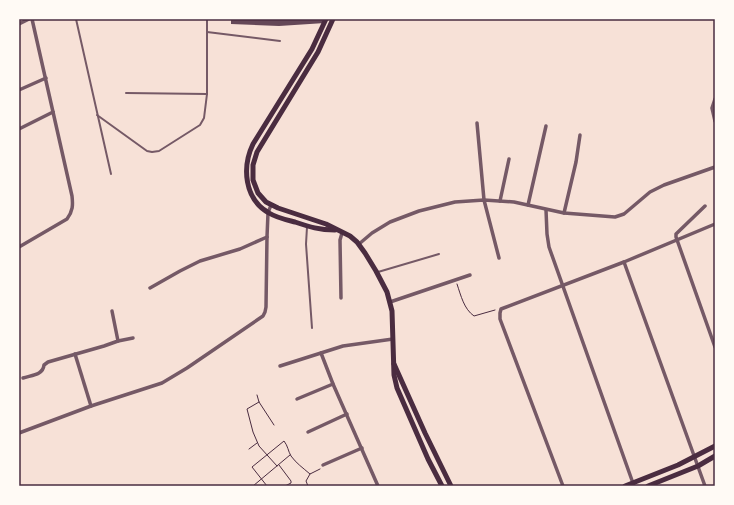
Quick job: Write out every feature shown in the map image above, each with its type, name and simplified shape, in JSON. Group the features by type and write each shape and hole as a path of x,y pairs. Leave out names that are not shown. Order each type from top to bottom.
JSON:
{"main road":[{"path":"326,19 312,48 253,144 247,163 247,179 250,190 259,205 268,213 322,230 336,230"},
{"path":"333,19 318,52 257,152 254,162 253,176 256,187 262,198 271,205 326,224 350,236 359,244 387,292 392,317 393,362 397,388 442,486"},
{"path":"286,90 292,93"},
{"path":"393,362 436,457 451,486"},
{"path":"625,486 633,485 694,458 715,446"},
{"path":"648,486 698,466 715,456"},
{"path":"429,460 436,457"}],"street":[{"path":"19,24 29,19"},
{"path":"19,246 67,219 71,214 73,207 72,196 32,19"},
{"path":"19,90 46,78"},
{"path":"715,99 712,108 715,120"},
{"path":"19,128 53,112"},
{"path":"477,123 484,200 499,258"},
{"path":"528,205 546,126"},
{"path":"564,213 576,162 580,135"},
{"path":"500,201 509,158"},
{"path":"359,244 372,233 385,225 419,211 455,202 484,200 514,202 564,213 606,217 621,215 650,192 672,182 715,167"},
{"path":"19,433 91,406 162,383 258,320 265,312 266,307 268,213 271,205"},
{"path":"705,206 676,234 715,347"},
{"path":"546,210 549,247 633,485"},
{"path":"562,486 500,319 501,309 715,226"},
{"path":"341,298 340,240 342,233"},
{"path":"150,288 200,261 240,249 267,237"},
{"path":"624,262 705,486"},
{"path":"390,302 470,276"},
{"path":"112,311 118,341"},
{"path":"23,378 41,372 44,369 44,365 48,362 133,338"},
{"path":"280,366 350,344 393,339"},
{"path":"321,353 332,384 362,448 376,486"},
{"path":"75,354 91,406"},
{"path":"297,399 332,384"},
{"path":"308,432 347,414"},
{"path":"323,465 362,448"}],"lane":[{"path":"76,19 111,174"},
{"path":"97,115 148,151 152,152 159,151 202,122 204,118 207,94 207,19"},
{"path":"207,32 280,41"},
{"path":"126,93 207,94"},
{"path":"307,226 306,244 312,328"},
{"path":"376,273 439,254"}],"path":[{"path":"456,280 465,307 469,313 474,316 501,309"},
{"path":"257,395 259,402 274,425"},
{"path":"259,402 248,409 253,432 266,455 277,466"},
{"path":"267,486 262,478 252,468 284,441 288,445 290,455 298,465 310,474"},
{"path":"249,448 258,443"},
{"path":"253,486 290,455"},
{"path":"279,464 291,481 289,485 285,486"},
{"path":"308,486 306,481 310,474 321,469 323,465"}],"building":[{"path":"231,19 325,19 325,23 279,26 231,24"}]}
